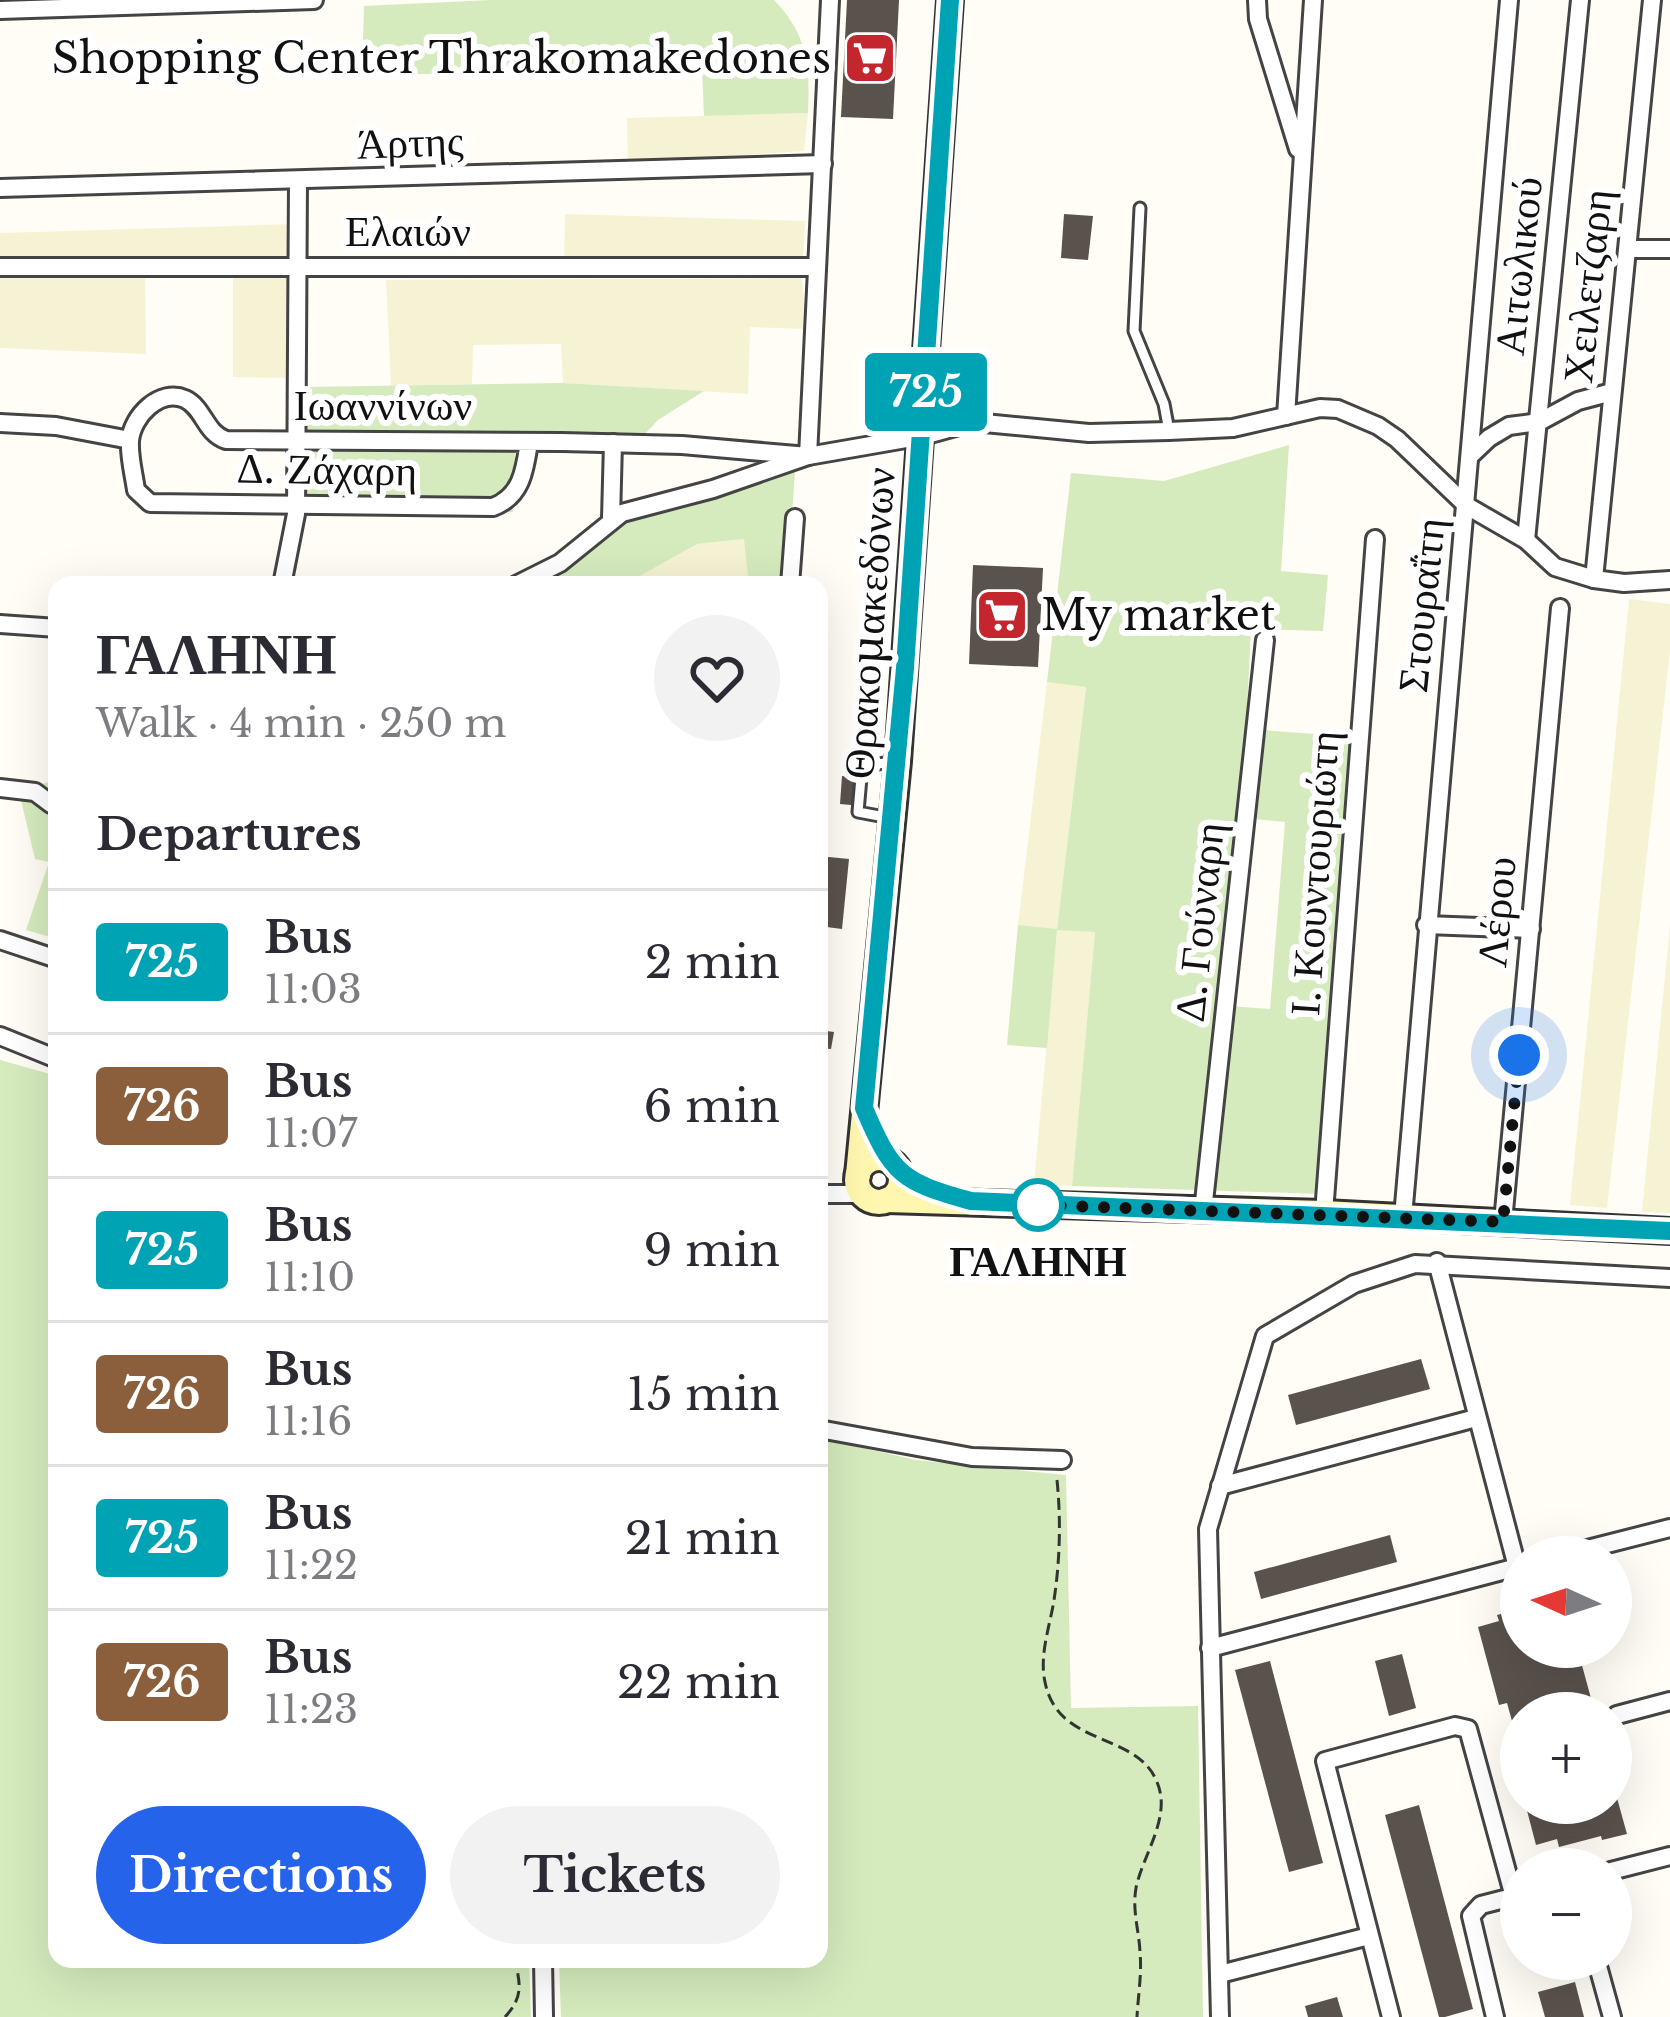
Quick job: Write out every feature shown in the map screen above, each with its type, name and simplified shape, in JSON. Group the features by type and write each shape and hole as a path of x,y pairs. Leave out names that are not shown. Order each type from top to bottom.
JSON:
{"main road":[{"name":"Θρακομακεδόνων","path":"869,1189 864,1108 898,761 950,0"},
{"name":"Θρακομακεδόνων","path":"864,1108 892,1166"},
{"path":"869,1189 871,1159 936,1191 971,1201"},
{"path":"869,1189 900,1186 892,1166"},
{"path":"869,1189 971,1201 1670,1231"}],"street":[{"path":"0,10 314,0"},
{"path":"808,456 830,0"},
{"path":"1257,0 1258,19 1302,161"},
{"path":"1286,416 1312,0"},
{"name":"Στουραΐτη","path":"1403,1217 1509,0"},
{"name":"Αιτωλικού","path":"1526,540 1580,0"},
{"path":"1651,7 1670,15"},
{"name":"Χειλετζαρη","path":"1594,579 1651,7"},
{"name":"Άρτης","path":"0,188 823,164"},
{"path":"284,576 296,506 298,182"},
{"path":"1628,249 1670,249"},
{"name":"Ελαιών","path":"0,267 816,267"},
{"path":"1471,455 1509,426 1539,422 1578,401 1612,392"},
{"name":"Ιωαννίνων","path":"130,440 143,414 154,401 167,396 184,399 216,436 226,440 614,443 808,456"},
{"path":"534,576 560,563 611,519 640,506 713,489 808,456 974,422 1089,433 1169,431 1233,428 1320,408 1357,415 1397,439 1467,506 1526,540 1555,567 1624,583 1670,580"},
{"path":"0,423 56,426 130,440"},
{"name":"Δ. Ζάχαρη","path":"130,440 136,490 150,503 493,507 502,504 523,479 529,442"},
{"path":"611,519 614,443"},
{"path":"791,576 795,518"},
{"name":"Ι. Κουντουριώτη","path":"1324,1213 1375,538"},
{"name":"Λέρου","path":"1503,1222 1560,608"},
{"path":"0,624 48,627"},
{"name":"Δ. Γούναρη","path":"1204,1211 1265,640"},
{"path":"0,788 35,792 48,803"},
{"path":"1426,925 1531,929"},
{"path":"0,940 48,956"},
{"path":"0,1036 48,1055"},
{"path":"828,1193 869,1189"},
{"path":"1220,2017 1208,1529 1265,1336 1354,1284 1403,1266 1437,1262 1670,1278"},
{"path":"1437,1262 1510,1536"},
{"path":"1220,1486 1476,1418"},
{"path":"828,1431 938,1453 1057,1461"},
{"path":"1632,1538 1670,1528"},
{"path":"1210,1648 1500,1571"},
{"path":"1632,1712 1669,1704"},
{"path":"1391,2017 1325,1761 1455,1726 1468,1729 1503,1848"},
{"path":"1632,1866 1670,1856"},
{"path":"1495,2017 1471,1916 1481,1905 1500,1900"},
{"path":"1220,1974 1369,1936"},
{"path":"543,1968 544,2017"},
{"path":"1602,1980 1612,2017"}],"lane":[{"path":"1140,208 1134,331 1164,404 1169,431"},
{"path":"893,818 858,812 862,766 898,761"}],"path":[{"path":"1057,1461 1058,1554 1045,1682 1051,1700 1070,1725 1147,1767 1156,1777 1162,1802 1134,1903 1140,1951 1137,2017"},
{"path":"505,2017 520,2000 515,1968"}],"shaded area":[{"path":"808,113 804,151 628,163 627,118"},
{"path":"565,214 805,221 803,260 564,260"},
{"path":"293,224 293,243 283,260 0,261 0,233"},
{"path":"0,274 145,275 146,354 0,348"},
{"path":"233,276 288,277 289,378 233,377"},
{"path":"802,278 806,329 750,327 748,394 563,383 561,344 473,345 472,384 391,386 386,280"},
{"path":"745,539 749,576 640,576 697,544"},
{"path":"1629,599 1670,604 1670,651 1607,1208 1570,1205"},
{"path":"1047,682 1086,686 1057,929 1095,932 1072,1186 1034,1183 1057,930 1018,925"},
{"path":"1670,925 1670,1213 1642,1212"}],"green space":[{"path":"491,0 774,0 794,26 804,52 808,113 704,116 702,69 362,75 364,6"},
{"path":"563,383 704,391 658,420 642,437 516,432 513,512 302,508 304,387"},
{"path":"1289,445 1281,571 1328,575 1323,631 1251,629 1246,729 1357,737 1321,1194 1072,1186 1095,932 1057,930 1047,1048 1007,1045 1018,925 1057,929 1086,687 1047,682 1071,473 1164,481","holes":["1242,818 1285,822 1270,1009 1228,1006"]},
{"path":"795,472 788,576 748,576 744,539 697,544 640,576 552,576 626,521"},
{"path":"48,782 48,862 35,859 19,792"},
{"path":"48,865 48,936 26,930"},
{"path":"0,1060 48,1073 48,1968 529,1968 531,2017 0,2017"},
{"path":"828,1440 916,1460 1066,1475 1071,1708 1198,1706 1203,2017 561,2017 559,1968 828,1968"}],"building":[{"name":"Shopping Center Thrakomakedones","path":"847,0 899,0 893,119 841,117"},
{"path":"1064,214 1093,216 1088,260 1061,258"},
{"path":"973,565 1043,568 1038,667 969,664"},
{"path":"842,776 864,778 862,806 840,804"},
{"path":"828,857 849,859 842,929 828,927"},
{"path":"1421,1359 1430,1389 1296,1425 1288,1395"},
{"path":"1390,1535 1397,1562 1261,1599 1254,1572"},
{"path":"1500,1614 1500,1668 1583,1668 1589,1692 1500,1692 1499,1705 1478,1627 1499,1621"},
{"path":"1402,1654 1416,1708 1389,1716 1375,1661"},
{"path":"1270,1661 1323,1863 1289,1872 1235,1670"},
{"path":"1419,1805 1473,2009 1445,2017 1439,2017 1385,1815"},
{"path":"1530,1824 1624,1824 1627,1834 1559,1847 1557,1839 1536,1845"},
{"path":"1575,1982 1584,2017 1545,2017 1538,1992"},
{"path":"1337,1997 1343,2017 1308,2017 1305,2006"}],"bus line":[{"name":"725","path":"950,0 905,668 864,1108 885,1159 921,1185 971,1201 1670,1231"}],"place":[{"name":"Shopping Center Thrakomakedones","path":"870,58"},
{"name":"My market","path":"1002,615"},
{"name":"ΓΑΛΗΝΗ","path":"1038,1205"}],"route":[{"path":"1038,1205 1017,1204 1503,1222 1519,1055"}]}
